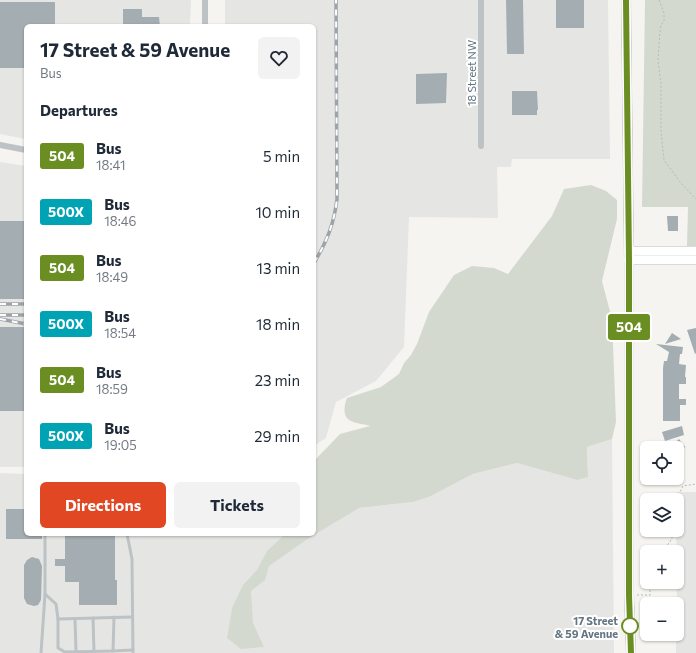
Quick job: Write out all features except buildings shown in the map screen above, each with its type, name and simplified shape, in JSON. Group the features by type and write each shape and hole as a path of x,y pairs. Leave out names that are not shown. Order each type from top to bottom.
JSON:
{"main road":[{"path":"626,0 629,255 629,595 632,653"},
{"path":"629,255 696,251"},
{"path":"629,255 696,260"}],"street":[{"path":"205,0 205,24"},
{"name":"18 Street NW","path":"481,0 481,146"},
{"path":"0,145 24,150"}],"lane":[{"path":"41,653 45,594 45,536"},
{"path":"45,594 56,604 58,620 58,648 65,652 133,651 132,559 127,536"},
{"path":"113,651 114,617"},
{"path":"58,620 132,617"},
{"path":"93,618 94,652"},
{"path":"75,619 76,652"}],"path":[{"path":"659,0 664,14 664,20 661,25 660,32 658,60 661,84 660,103 664,160 680,182 696,199"},
{"path":"680,493 683,486 696,484"},
{"path":"629,595 650,594 650,589"}],"shaded area":[{"path":"0,0 191,0 190,24 24,24 24,139 0,134"},
{"path":"225,0 608,0 610,159 512,159 511,167 497,167 498,218 409,217 404,347 376,381 336,402 326,438 316,445 316,24 225,24"},
{"path":"645,0 696,0 696,246 687,246 688,207 642,207"},
{"path":"0,162 24,166 24,467 0,467"},
{"path":"591,185 606,191 617,200 617,219 602,281 612,319 616,422 612,439 587,447 588,477 577,480 517,463 473,474 429,497 413,502 359,508 316,534 316,459 340,434 370,426 355,423 346,417 344,411 347,398 381,387 399,374 404,363 411,355 417,344 429,312 454,275 472,266 494,268 508,274 552,216 564,189"},
{"path":"612,439 614,653 0,653 0,473 24,474 24,536 316,536 316,486 359,508 413,502 429,497 473,474 517,463 577,480 588,470 587,447"},
{"path":"696,492 696,653 676,653 676,641 684,641 684,597 677,597 677,589 684,589 684,545 676,545 676,537 684,537 684,493 676,493"},
{"path":"283,536 312,536 269,566 265,580 251,591 253,623 264,647 241,649 227,638 232,608 243,585 257,570 267,551"}],"railway":[{"path":"316,259 329,232 337,199 336,0"},
{"path":"0,304 24,304"},
{"path":"0,315 24,315"},
{"path":"0,319 24,324"}],"bus line":[{"name":"504","path":"626,0 629,260 629,595 631,653"}],"place":[{"name":"17 Street & 59 Avenue","path":"630,626"}]}
